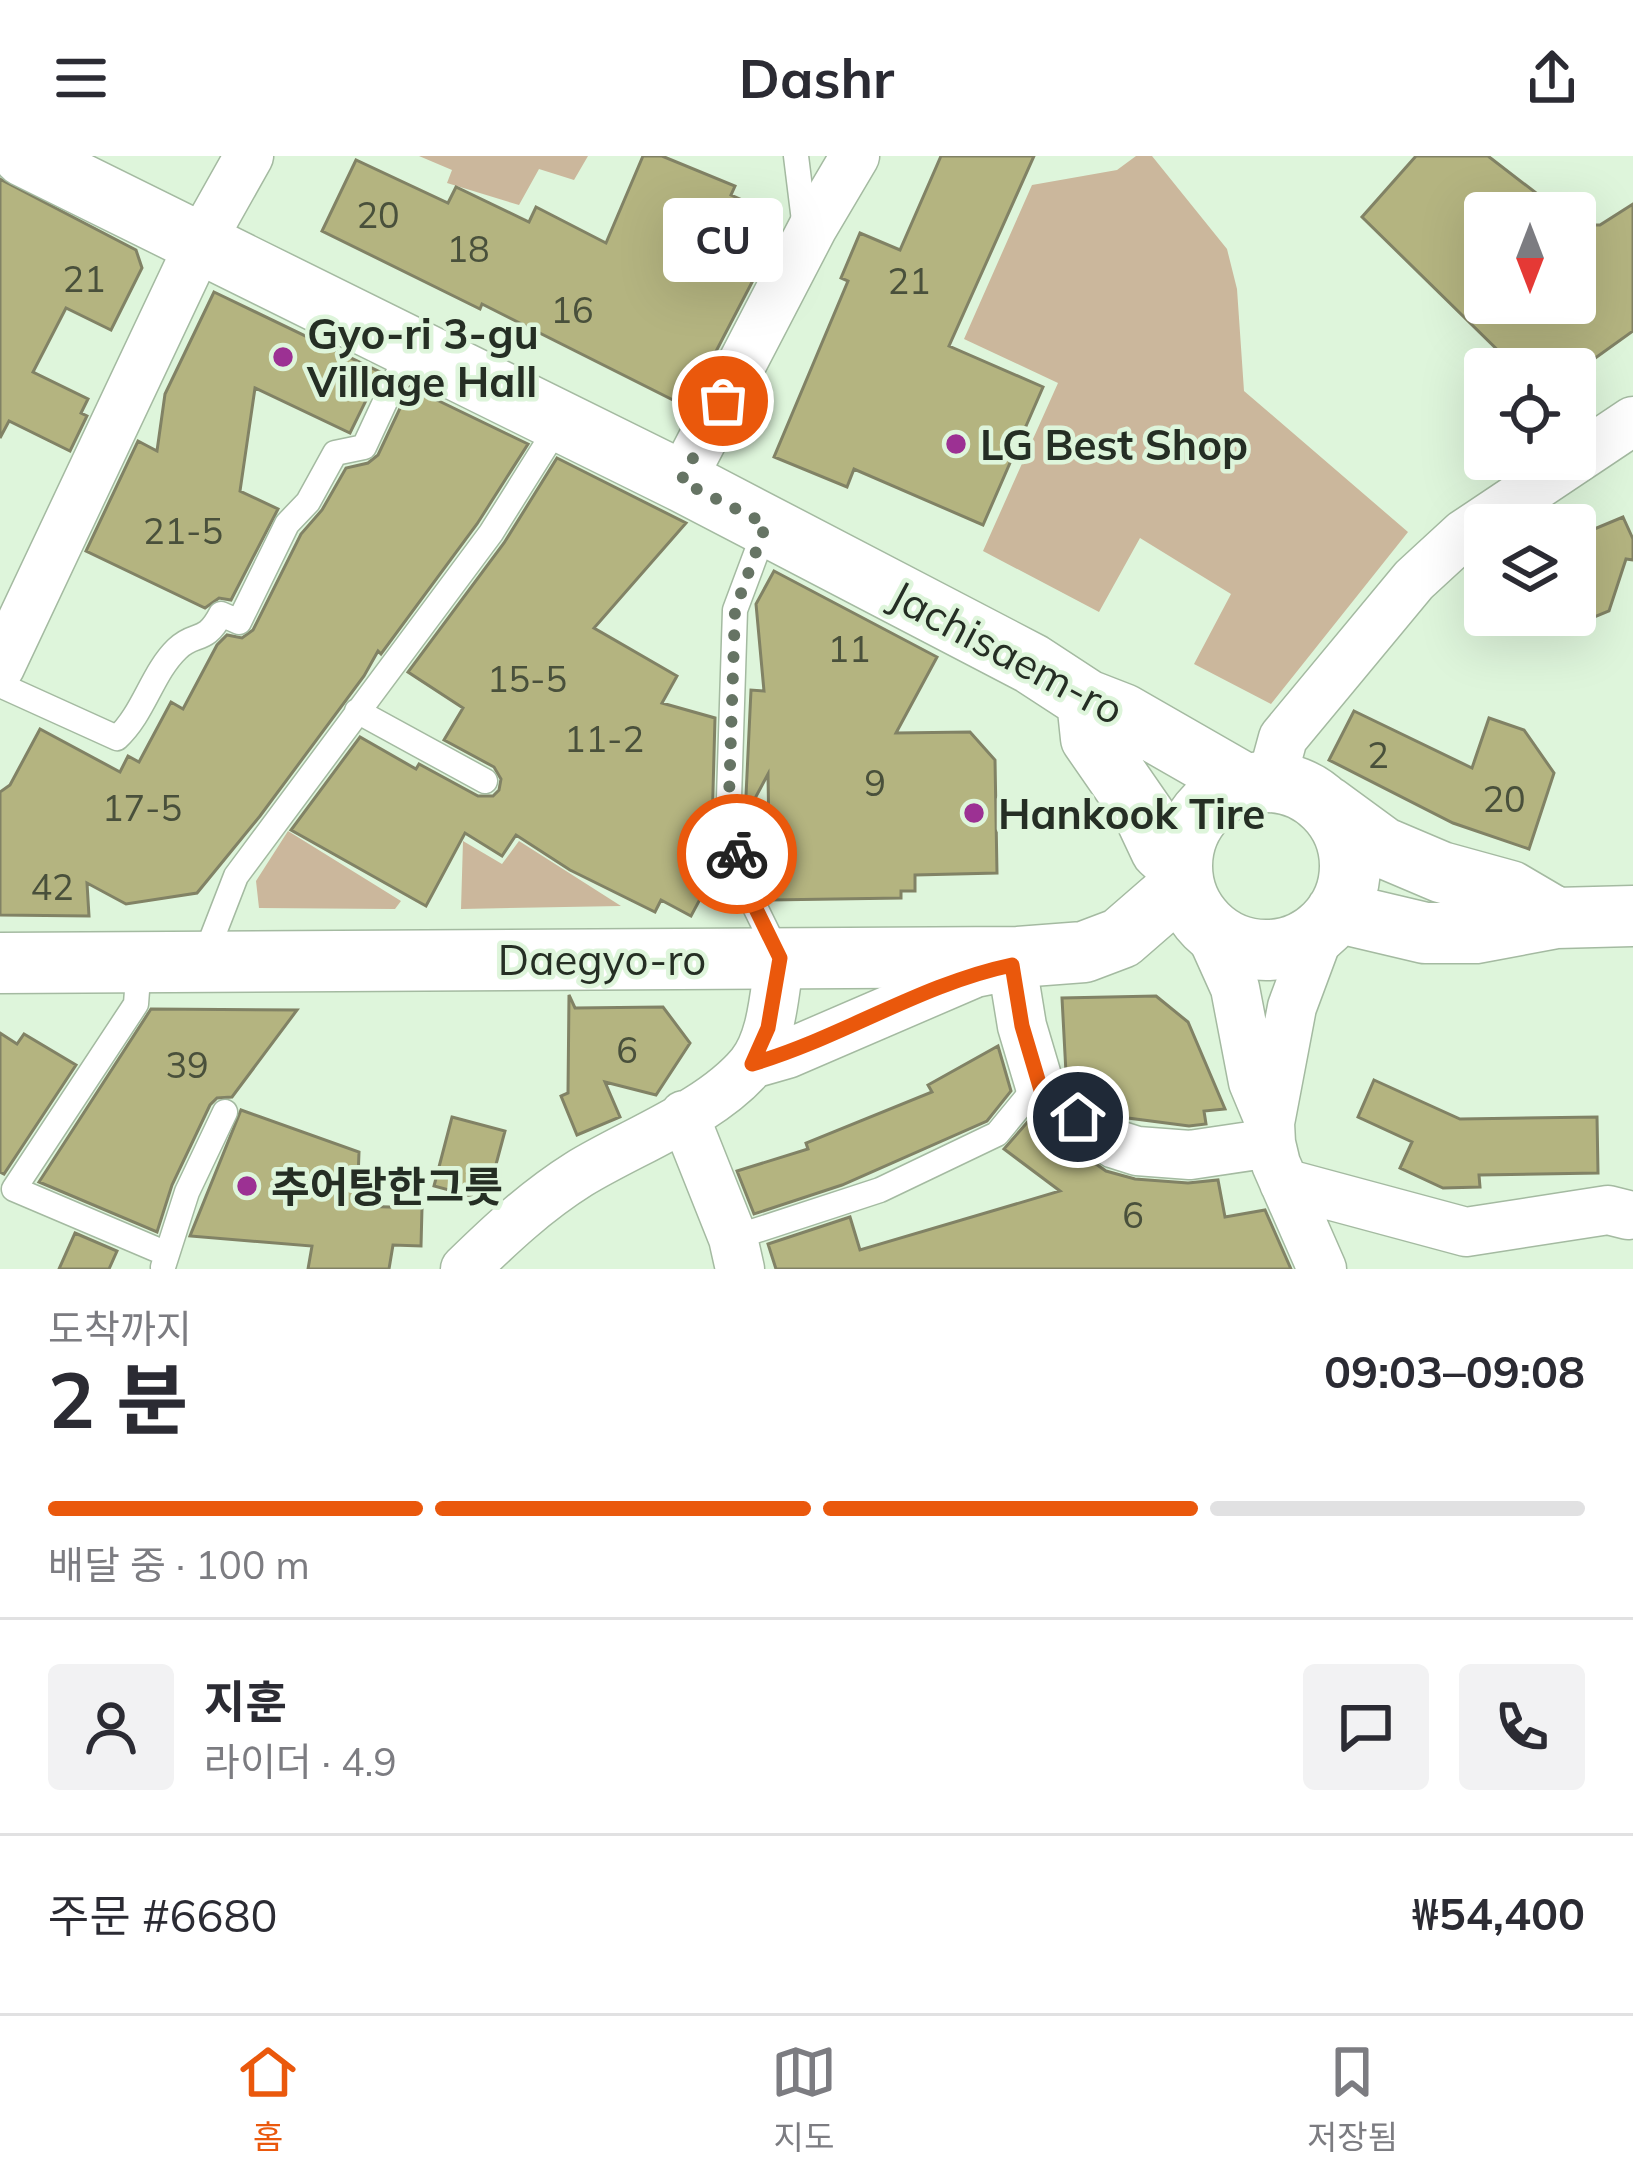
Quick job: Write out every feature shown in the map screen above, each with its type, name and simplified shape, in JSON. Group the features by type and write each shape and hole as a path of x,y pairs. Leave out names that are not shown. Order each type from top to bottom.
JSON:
{"street":[{"name":"Jachisaem-ro","path":"24,156 766,524 1032,664 1087,700 1278,789"},
{"path":"0,668 199,245 249,156"},
{"path":"681,481 855,156"},
{"path":"1278,789 1283,739 1414,580 1464,534 1633,422"},
{"path":"1087,700 1091,738 1191,894 1232,944 1258,950 1286,948 1312,938 1346,894 1347,843 1337,819 1278,789 1220,794 1187,834 1191,894 1235,988 1253,1082 1322,1269"},
{"path":"1278,789 1382,847 1441,872 1510,891 1556,918"},
{"name":"Daegyo-ro","path":"0,963 1015,961 1084,952 1121,938 1191,894"},
{"path":"1328,921 1425,933 1476,933 1556,918 1633,916"},
{"path":"1275,1150 1292,1007 1328,921"},
{"path":"752,1064 768,1028 780,958"},
{"path":"465,1269 517,1218 578,1174 684,1115 752,1064 1015,961 1022,1026 1041,1090 1115,1144 1137,1151 1190,1155 1275,1150 1466,1232 1608,1210 1630,1215"},
{"path":"684,1115 737,1253"}],"lane":[{"path":"796,156 807,243"},
{"path":"0,685 117,738 129,727 178,647 212,633 221,614 239,622 287,524 308,502 335,453 364,447 410,350"},
{"path":"203,961 236,876 491,533 562,421"},
{"path":"766,524 735,610 728,829 755,907 780,958"},
{"path":"357,711 485,781"},
{"path":"139,962 136,1004 14,1190 165,1262 187,1192 225,1112"},
{"path":"737,1253 997,1134 1040,1083"}],"shaded area":[{"path":"419,156 588,156 574,180 539,169 519,205 447,183 452,170"},
{"path":"1136,156 1152,156 1227,249 1237,289 1244,391 1408,532 1271,704 1194,664 1231,594 1140,538 1099,612 983,551 1058,383 964,339 1032,185 1117,170"},
{"path":"288,831 401,901 395,909 259,908 256,881"},
{"path":"463,841 502,864 519,841 621,906 461,909"}],"building":[{"path":"643,156 662,156 735,186 731,195 781,217 687,407 482,304 480,309 322,231 356,160 448,203 456,187 529,222 536,207 606,243"},
{"path":"941,156 1034,156 949,346 1043,387 983,525 854,469 847,487 774,457 848,281 841,278 860,233 900,250"},
{"path":"1416,156 1488,156 1535,192 1464,192 1464,317 1362,217"},
{"path":"0,179 136,250 142,268 111,330 66,308 33,372 88,399 81,413 87,416 70,451 9,421 0,438"},
{"path":"1633,204 1633,331 1596,358 1596,348 1496,348 1471,324 1596,324 1596,225"},
{"path":"214,292 380,372 350,433 255,388 240,491 278,509 231,600 219,598 205,608 86,551 138,441 157,451 165,394"},
{"path":"410,387 528,444 477,524 381,654 378,651 260,816 197,893 126,904 87,883 89,916 0,915 0,792 10,785 40,729 120,772 128,756 139,762 171,702 183,709 217,645 227,635 242,638 253,630 301,534 322,510 346,468 368,463 378,455"},
{"path":"557,458 686,523 594,628 677,676 662,703 715,718 712,828 721,860 691,916 661,900 655,912 570,870 516,835 502,856 465,833 426,906 291,830 360,737 478,796 493,796 499,790 501,779 494,767 444,740 463,708 408,672 504,543"},
{"path":"1623,517 1633,539 1633,560 1626,559 1609,611 1596,616 1596,528"},
{"path":"774,571 937,657 896,733 970,732 995,760 997,873 915,875 915,891 901,891 901,898 770,900 768,774 745,817 751,690 764,691 756,604"},
{"path":"1354,711 1472,768 1489,718 1524,730 1554,773 1529,849 1453,823 1329,760"},
{"path":"569,995 575,1008 663,1007 690,1043 656,1095 605,1082 620,1117 577,1135 561,1096 568,1093"},
{"path":"1156,996 1188,1022 1225,1109 1204,1111 1206,1124 1128,1118 1066,1073 1062,998"},
{"path":"151,1009 297,1010 232,1097 217,1098 210,1105 172,1185 157,1232 39,1182"},
{"path":"0,1033 17,1044 24,1034 76,1065 4,1174 0,1172"},
{"path":"998,1046 1011,1091 987,1121 842,1185 754,1214 737,1171 808,1149 806,1143 932,1092 928,1085"},
{"path":"1374,1080 1460,1119 1597,1117 1598,1173 1479,1175 1480,1187 1443,1188 1400,1168 1412,1142 1358,1117"},
{"path":"241,1110 359,1152 357,1206 422,1208 421,1246 393,1245 389,1269 308,1269 312,1246 190,1236"},
{"path":"452,1117 505,1131 491,1183 483,1180 478,1198 434,1186"},
{"path":"1031,1118 1106,1171 1135,1179 1218,1180 1225,1217 1265,1210 1291,1269 776,1269 768,1244 850,1217 860,1250 1060,1191 1004,1149"},
{"path":"75,1233 117,1251 109,1269 59,1269"}],"way so far":[{"path":"723,401 681,481 766,524 735,610 728,829 737,854"}],"place":[{"name":"Gyo-ri 3-gu Village Hall","path":"283,357"},
{"name":"CU","path":"723,401"},
{"name":"LG Best Shop","path":"956,444"},
{"name":"Hankook Tire","path":"974,813"},
{"name":"추어탕한그릇","path":"247,1186"}],"route":[{"path":"737,854 755,907 780,958 768,1028 752,1064 787,1054 975,973 1012,965 1022,1026 1041,1090 1078,1117"}]}
